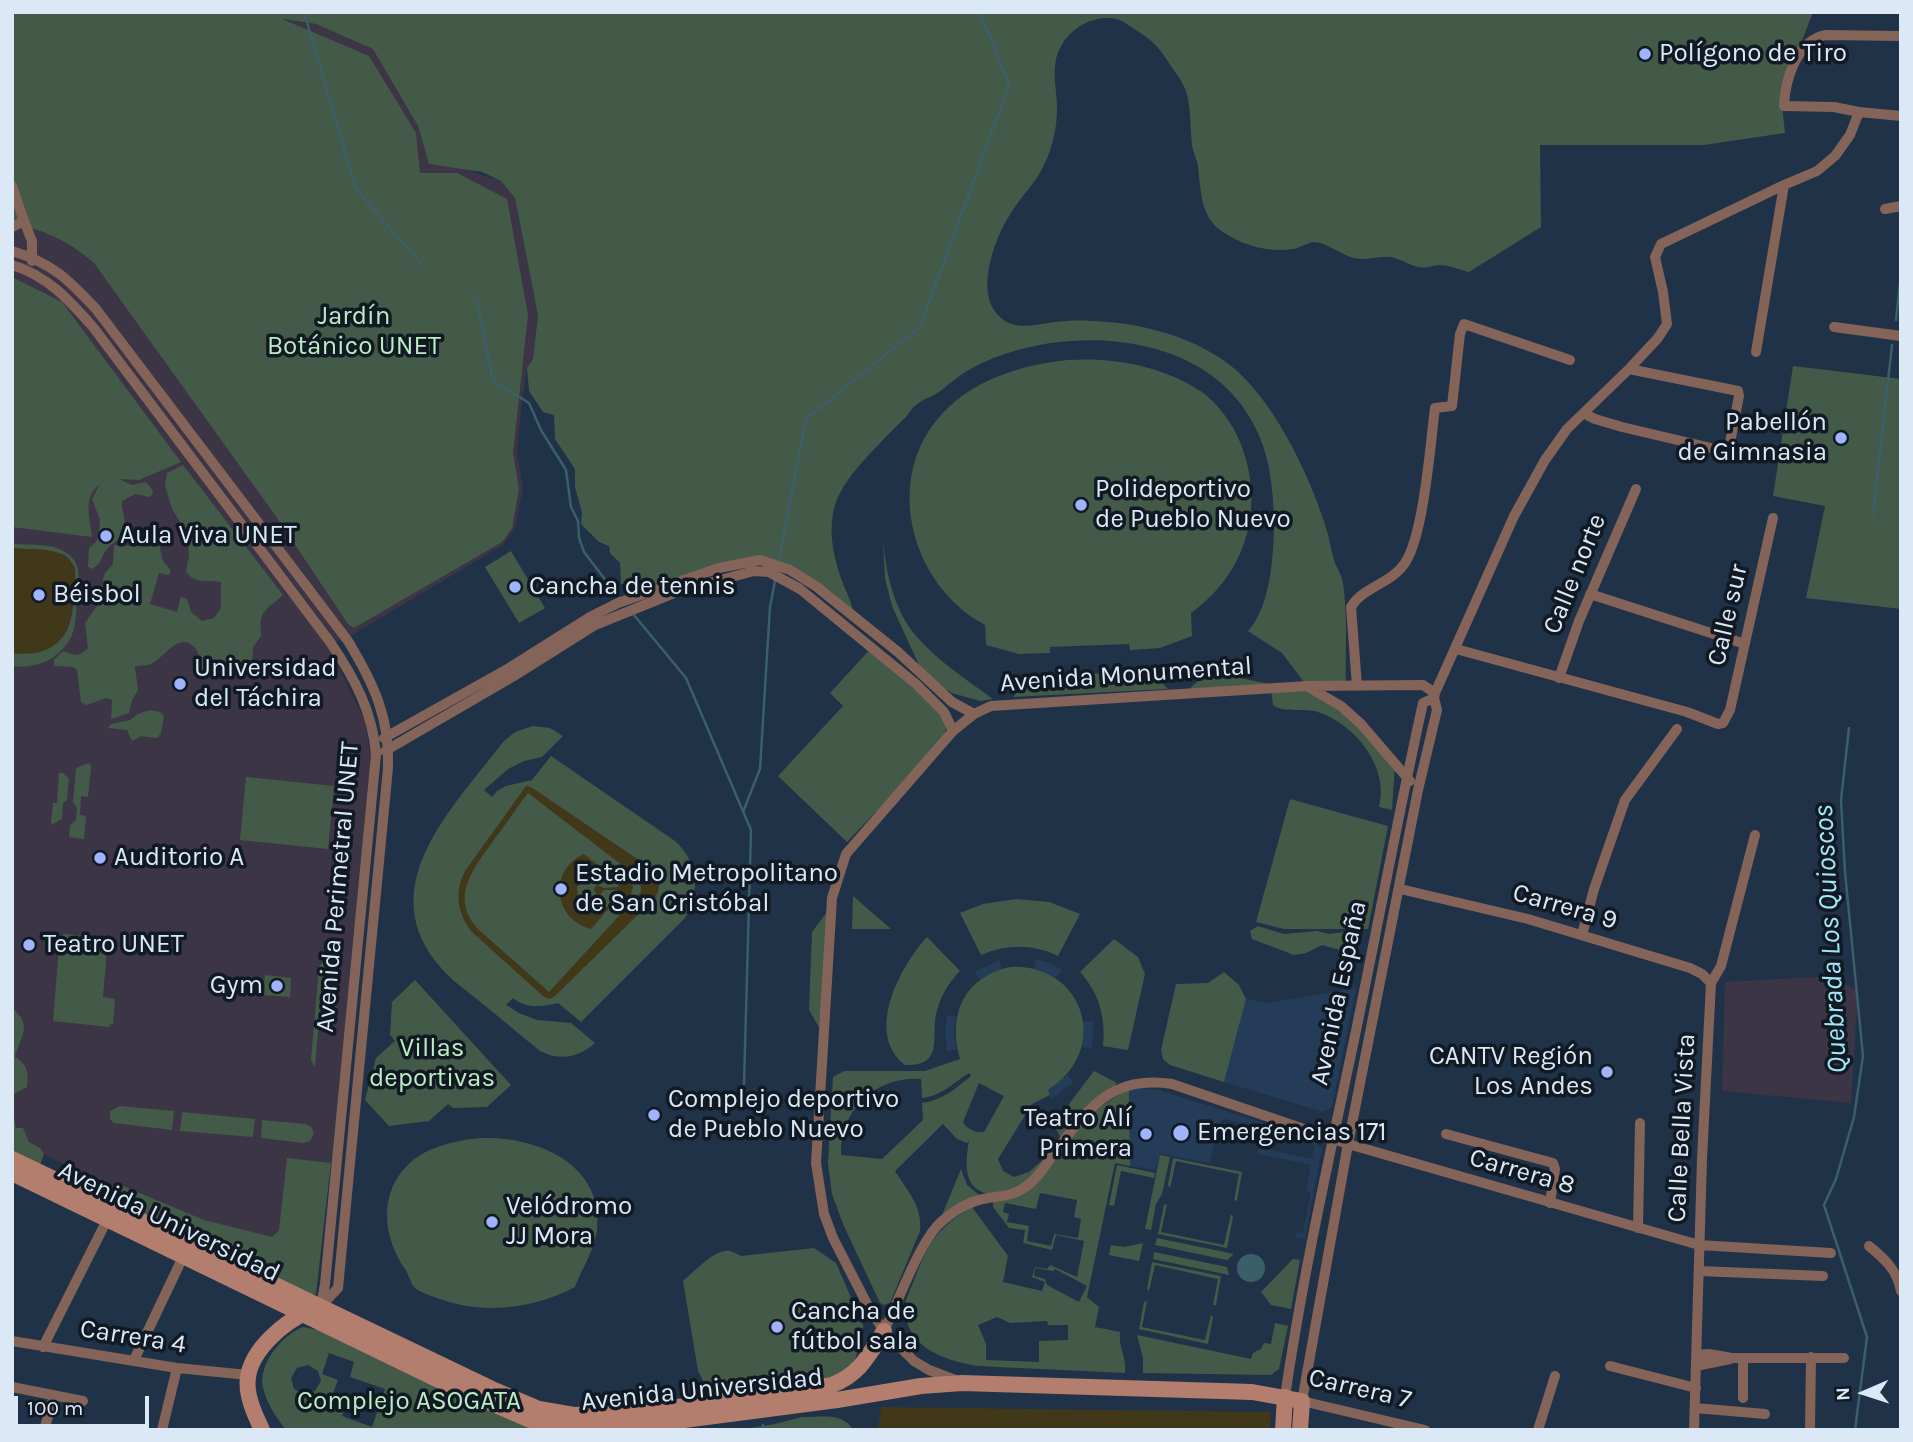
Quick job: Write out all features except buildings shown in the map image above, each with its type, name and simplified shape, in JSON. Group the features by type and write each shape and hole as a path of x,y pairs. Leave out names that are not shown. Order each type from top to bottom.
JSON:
{"street":[{"path":"1901,36 1815,37 1801,51 1785,90 1784,106 1834,107 1901,116"},
{"path":"1435,695 1514,516 1558,441 1658,338 1667,324 1655,257 1661,244 1818,171 1835,156 1850,135 1859,112"},
{"path":"1756,352 1784,185"},
{"path":"12,186 32,242 33,257 29,271"},
{"path":"1885,209 1901,206"},
{"path":"12,227 24,221"},
{"path":"12,251 33,257 65,276 96,309 348,641 366,670 380,703 388,736 376,906 338,1288 321,1306 285,1324 267,1342 248,1375 252,1405 262,1430"},
{"name":"Avenida Perimetral UNET","path":"12,265 52,284 93,327 297,597 351,673 364,701 376,755 321,1306"},
{"path":"1357,686 1351,607 1358,596 1394,575 1413,547 1426,482 1435,408 1452,406 1460,334 1464,324 1570,360"},
{"path":"1834,327 1901,336"},
{"path":"1585,414 1622,427 1727,451 1738,391 1629,369"},
{"name":"Calle norte","path":"1559,678 1590,594 1636,489"},
{"name":"Calle sur","path":"1559,678 1687,712 1717,724 1726,720 1773,518"},
{"path":"375,742 592,621 738,563 760,560 771,568 817,587 898,652 952,702 974,713"},
{"path":"783,572 916,684 944,712 953,731"},
{"path":"1590,594 1745,644"},
{"path":"376,755 514,676 592,621"},
{"path":"871,647 879,638"},
{"path":"1456,649 1559,678"},
{"name":"Avenida Monumental","path":"962,1383 914,1361 884,1331 833,1238 824,1214 816,1163 832,898 846,854 953,731 974,713 993,706 1307,686 1423,685 1435,695"},
{"path":"1307,686 1341,706 1377,741 1418,790"},
{"name":"Avenida España","path":"1283,1430 1296,1321 1407,777 1423,704 1435,695 1437,710 1418,790 1348,1144 1301,1401 1300,1430"},
{"path":"1582,935 1594,889 1625,800 1677,729"},
{"name":"Calle Bella Vista","path":"1694,1430 1711,983 1721,966 1755,835"},
{"name":"Carrera 9","path":"1400,889 1528,919 1582,935 1690,968 1711,983"},
{"name":"Carrera 8","path":"884,1331 926,1242 940,1224 970,1203 1010,1195 1027,1186 1088,1110 1115,1090 1145,1082 1172,1084 1528,1202 1550,1203 1699,1245 1830,1253"},
{"path":"1638,1228 1640,1123"},
{"path":"340,1127 352,1128"},
{"path":"1446,1134 1553,1164 1555,1169 1550,1203"},
{"path":"338,1146 351,1147"},
{"name":"Avenida Universidad","path":"12,1159 538,1409 574,1415 643,1412 832,1385 847,1379 860,1368 884,1331"},
{"name":"Avenida Universidad","path":"12,1173 301,1315 508,1412 541,1423 575,1429 615,1429 837,1400 921,1386 962,1383 1239,1391 1285,1397"},
{"path":"43,1347 107,1220"},
{"path":"1869,1246 1889,1264 1899,1280 1901,1291"},
{"path":"134,1360 183,1257"},
{"path":"1699,1271 1823,1276"},
{"name":"Carrera 4","path":"12,1341 177,1368 248,1375"},
{"path":"1696,1360 1709,1354 1738,1358 1844,1358"},
{"path":"1810,1430 1811,1357"},
{"path":"1738,1358 1743,1398"},
{"path":"1610,1366 1696,1388"},
{"path":"162,1430 177,1368"},
{"path":"1538,1430 1555,1376"},
{"path":"12,1387 83,1401"},
{"path":"44,1430 54,1396"},
{"name":"Carrera 7","path":"1285,1397 1425,1430"},
{"path":"1695,1408 1765,1414"}],"shaded area":[{"name":"Universidad del Táchira","path":"12,12 253,12 278,19 316,24 373,48 418,126 429,164 461,168 501,181 515,198 538,315 533,359 527,368 521,409 517,454 523,488 515,529 503,545 329,648 365,721 371,757 333,1146 315,1285 12,1139"},
{"path":"1036,959 1062,970 1056,978 1034,968"},
{"path":"999,960 1002,969 980,980 974,972"},
{"path":"1834,976 1858,992 1851,1103 1722,1091 1725,982"},
{"path":"1356,988 1332,1107 1323,1112 1224,1082 1246,999 1266,1003"},
{"path":"947,1015 956,1017 954,1033 957,1049 947,1052 945,1033"},
{"path":"1093,1021 1092,1049 1082,1047 1083,1022"},
{"path":"1067,1075 1074,1082 1052,1099 1048,1090"},
{"path":"1129,1090 1158,1090 1312,1138 1322,1149 1305,1239 1297,1238 1295,1232 1303,1233 1311,1192 1306,1191 1311,1165 1259,1154 1257,1150 1261,1148 1312,1159 1314,1145 1223,1118 1209,1163 1160,1154 1155,1170 1130,1166"},
{"path":"1251,1254 1261,1258 1265,1268 1261,1278 1251,1282 1241,1278 1237,1268 1241,1258"}],"green space":[{"name":"Jardín Botánico UNET","path":"12,12 1813,12 1781,96 1785,133 1704,145 1540,145 1541,227 1469,272 1443,265 1418,267 1391,257 1354,258 1314,242 1293,249 1275,250 1256,247 1230,237 1215,226 1206,211 1192,145 1187,94 1157,47 1145,36 1112,18 1096,19 1080,26 1063,43 1055,67 1057,115 1052,144 1041,172 1005,222 1000,234 990,260 987,287 989,300 1000,317 1014,325 1072,321 1108,322 1143,327 1176,336 1223,360 1258,393 1274,415 1301,463 1321,512 1343,583 1346,686 1309,686 1341,706 1395,764 1392,810 1379,807 1379,776 1374,762 1355,735 1343,725 1315,711 1282,709 1273,705 1271,689 1307,686 1282,653 1248,631 1262,608 1272,563 1273,496 1264,449 1255,427 1233,395 1205,371 1171,354 1134,344 1094,340 1017,350 965,372 936,394 918,403 860,465 846,483 836,503 832,522 833,547 853,615 817,587 760,560 652,590 634,584 621,584 620,563 610,553 609,546 599,542 581,524 582,513 575,487 575,469 555,439 554,415 543,412 529,391 527,368 533,359 538,315 515,198 501,181 482,172 429,164 418,126 373,49 316,24 282,19 369,56 416,133 420,173 457,173 507,199 528,315 513,453 519,489 512,528 502,542 354,628 348,624 275,515 94,263 56,237 12,222"},
{"path":"12,277 62,302 181,462 139,480 119,479 132,485 146,482 153,494 149,497 135,494 122,501 124,533 91,569 88,566 89,548 96,542 100,520 92,499 100,484 94,489 89,502 92,537 12,527"},
{"name":"Polideportivo de Pueblo Nuevo","path":"1068,360 1103,360 1138,365 1187,383 1214,402 1237,435 1248,466 1251,490 1251,514 1246,537 1226,578 1210,597 1191,613 1192,636 1160,648 1130,650 1129,644 1050,647 1050,653 1019,654 986,645 985,625 958,606 937,582 921,554 912,523 910,492 915,461 928,432 950,406 976,387 1021,369"},
{"name":"Pabellón de Gimnasia","path":"1793,366 1901,379 1901,609 1806,598 1825,506 1773,496"},
{"path":"183,465 283,595 262,616 261,636 253,647 252,667 241,674 222,667 204,672 199,667 199,656 195,648 182,642 151,664 135,667 138,690 129,713 111,719 112,700 106,698 87,705 81,702 77,670 73,667 54,666 54,660 63,651 76,655 88,648 85,623 102,599 103,579 113,564 114,545 139,546 150,539 159,545 162,558 171,571 169,575 159,573 150,604 177,612 181,597 187,599 191,612 202,621 214,618 221,608 221,582 198,580 186,572 188,543 183,540 179,520 172,509 165,485 167,473"},
{"path":"883,540 892,591 909,627 934,654 993,699 980,701 952,693 924,676 892,606 885,578"},
{"path":"12,544 59,549 70,556 78,571 76,616 71,637 53,657 38,664 21,667 12,666 12,653 44,651 64,635 74,602 75,579 71,561 61,553 12,548"},
{"name":"Cancha de tennis","path":"511,551 545,608 519,623 485,567"},
{"path":"874,645 947,720 945,733 906,780 847,842 778,776 843,706 830,693"},
{"path":"1212,668 1240,678 1269,684 1189,689"},
{"path":"1151,671 1168,689 1013,697 1028,677"},
{"path":"150,710 160,712 164,716 161,733 157,738 141,736 132,741 127,730 108,728 111,724 130,720"},
{"name":"Estadio Metropolitano de San Cristóbal","path":"533,726 550,728 563,736 542,757 524,761 508,769 484,790 492,797 506,786 532,780 551,756 675,841 689,858 695,877 693,898 685,918 581,1022 558,1003 534,1006 513,998 506,1005 537,1020 571,1023 595,1043 575,1055 562,1057 540,1051 450,978 422,938 414,908 416,878 427,849 443,821 503,742 515,732"},
{"path":"89,763 91,767 88,797 81,796 80,815 86,816 84,839 69,837 70,825 76,820 77,808 73,802 76,768"},
{"path":"59,773 69,779 67,800 63,803 62,819 51,825 53,803 57,803"},
{"path":"246,777 334,786 328,849 240,840"},
{"path":"1290,799 1388,826 1368,929 1284,929 1256,922"},
{"path":"853,896 891,929 852,929"},
{"path":"1016,899 1049,902 1080,914 1058,956 1039,949 1020,947 981,955 960,913 983,904"},
{"path":"830,908 823,1034 809,1010 812,932"},
{"path":"1258,926 1284,934 1354,931 1358,935 1358,944 1347,952 1322,945 1306,953 1294,955 1252,939 1250,931"},
{"path":"65,934 108,938 103,997 115,999 113,1024 109,1027 53,1021 60,936"},
{"path":"927,937 960,971 948,985 940,1002 931,1056 926,1061 905,1065 893,1052 887,1036 890,1000 906,965"},
{"path":"1114,939 1138,957 1145,974 1128,1050 1103,1046 1100,1006 1092,988 1080,972"},
{"path":"324,960 315,1067 311,1060 319,967"},
{"path":"1010,967 1036,969 1056,979 1071,994 1081,1012 1084,1032 1079,1053 1068,1073 1048,1090 1050,1095 1032,1104 998,1159 1003,1171 1014,1177 1029,1172 1047,1156 1027,1186 990,1194 974,1187 967,1173 969,1140 967,1143 957,1139 943,1124 895,1171 917,1206 920,1231 890,1303 884,1305 880,1303 832,1194 828,1163 833,1077 844,1071 925,1071 960,1059 956,1028 962,1001 980,980","holes":["969,1073 971,1076 948,1093 922,1103 923,1120 882,1159 841,1155 842,1138 847,1123 854,1110 876,1090 889,1083 921,1079 922,1098 929,1097","979,1083 1004,1096 984,1132 972,1130 963,1122"]},
{"path":"1224,972 1239,985 1246,999 1224,1082 1170,1065 1163,1059 1161,1050 1176,984 1208,983"},
{"name":"Gym","path":"265,975 291,978 290,997 263,995"},
{"name":"Villas deportivas","path":"415,980 511,1085 487,1107 453,1108 448,1104 429,1121 389,1126 365,1100 376,1058 395,1041 390,1035 392,1002"},
{"path":"12,1007 24,1026 15,1057 25,1066 28,1078 27,1087 12,1095"},
{"path":"1094,1071 1117,1083 1110,1093 1061,1138 1056,1129 1069,1104"},
{"path":"1129,1090 1130,1166 1115,1163 1087,1297 1099,1307 1095,1327 1120,1332 1125,1373 978,1366 950,1359 926,1348 916,1339 910,1328 906,1316 906,1300 923,1258 936,1236 945,1226 972,1207 1008,1256 1003,1282 1042,1291 1045,1282 1032,1277 1035,1267 1047,1269 1050,1265 1077,1277 1084,1241 1056,1235 1052,1250 1023,1243 1025,1230 1009,1228 993,1207 993,1201 1011,1199 1081,1123 1113,1098","holes":["1040,1193 1077,1200 1074,1217 1081,1219 1078,1238 1054,1234 1051,1246 1027,1241 1029,1226 1007,1222 1009,1214 1003,1212 1005,1203 1036,1209","1035,1268 1055,1269 1087,1286 1079,1302 1047,1285 1045,1279 1034,1276","997,1317 1010,1323 1047,1321 1048,1325 1068,1325 1068,1340 1039,1341 1039,1362 986,1360 986,1344 978,1325"]},
{"path":"120,1106 174,1111 172,1130 114,1123 110,1119 110,1111"},
{"path":"12,1108 16,1128 23,1128 29,1142 40,1148 44,1154 40,1165 12,1153"},
{"path":"182,1112 255,1119 253,1137 180,1131"},
{"path":"262,1120 306,1124 312,1128 314,1134 310,1141 304,1143 261,1138"},
{"name":"Velódromo JJ Mora","path":"481,1138 524,1142 544,1149 579,1172 590,1188 597,1208 597,1231 575,1287 541,1301 487,1308 452,1303 413,1286 397,1256 388,1228 387,1214 393,1186 400,1174 418,1156 453,1142"},
{"path":"1160,1155 1170,1157 1151,1230 1145,1229"},
{"path":"287,1158 331,1163 316,1294 308,1295 116,1206 123,1186 204,1220 272,1237 279,1230"},
{"path":"1173,1158 1242,1172 1237,1200 1234,1201 1239,1174 1176,1161 1170,1188 1168,1185"},
{"path":"1117,1165 1155,1173 1154,1178 1121,1171 1114,1206 1109,1205"},
{"path":"961,1169 967,1185 979,1195 942,1215"},
{"path":"1167,1204 1161,1232 1224,1245 1231,1214 1233,1217 1227,1248 1158,1234 1164,1205"},
{"path":"1157,1238 1234,1254 1227,1260 1155,1245"},
{"path":"1143,1243 1139,1261 1109,1255 1111,1245 1124,1247"},
{"path":"814,1248 836,1263 863,1325 863,1337 854,1362 837,1376 718,1393 706,1386 698,1371 683,1281 711,1257 724,1251 741,1256"},
{"path":"1154,1252 1227,1267 1229,1275 1153,1259"},
{"path":"1293,1259 1300,1260 1291,1309 1271,1305 1261,1292"},
{"path":"1152,1262 1221,1276 1216,1305 1213,1305 1218,1279 1155,1265 1149,1291 1147,1289"},
{"path":"1147,1301 1142,1327 1205,1340 1211,1315 1213,1317 1208,1344 1139,1329 1144,1302"},
{"path":"1275,1323 1288,1326 1279,1369 1271,1375 1143,1373 1143,1358 1137,1335 1251,1359 1253,1353 1261,1349 1264,1343 1271,1344"},
{"name":"Complejo ASOGATA","path":"303,1327 318,1330 554,1430 286,1430 269,1404 262,1378 274,1351","holes":["329,1353 354,1362 350,1377 385,1389 372,1427 342,1416 347,1402 332,1396 338,1380 322,1374","308,1365 318,1371 321,1381 315,1391 304,1394 294,1389 291,1378 297,1368"]},
{"path":"802,1417 837,1418 853,1430 738,1430 775,1424"}],"sand":[{"name":"Béisbol","path":"12,548 57,553 71,561 75,568 68,626 63,636 48,649 26,654 12,653"},
{"path":"526,786 652,869 657,876 659,887 654,899 550,999 544,997 467,925 460,910 458,895 465,871","holes":["528,793 640,879 641,892 549,992 478,929 465,904 468,881 474,870"]},
{"path":"584,854 620,883 626,880 629,874 632,876 630,881 633,898 630,901 627,896 621,894 591,929 578,924 563,905 560,894 560,882 572,861","holes":["601,870 619,885 604,888 597,885 594,889 595,893 600,895 604,890 620,892 605,909 592,909 578,896 577,887 590,871"]},
{"path":"881,1407 1271,1412 1270,1430 878,1430"}],"waterway":[{"path":"304,12 356,189 424,267"},
{"path":"778,564 806,419 920,327 1009,85 980,12"},
{"name":"Quebrada Los Quioscos","path":"1896,320 1901,273"},
{"path":"477,300 492,377 529,403 541,430 566,470 571,507 578,521 579,538 584,552 620,599"},
{"name":"Quebrada Los Quioscos","path":"1873,515 1892,345"},
{"path":"743,812 760,769 770,607 775,581"},
{"path":"634,615 686,678 751,830 744,1084"},
{"name":"Quebrada Los Quioscos","path":"1849,728 1841,800 1845,872 1863,1056 1854,1117 1836,1179 1824,1205 1867,1337 1855,1430"},
{"path":"762,1430 763,1425"}],"place":[{"name":"Polígono de Tiro","path":"1645,54"},
{"name":"Pabellón de Gimnasia","path":"1841,438"},
{"name":"Polideportivo de Pueblo Nuevo","path":"1081,505"},
{"name":"Aula Viva UNET","path":"106,536"},
{"name":"Cancha de tennis","path":"515,587"},
{"name":"Béisbol","path":"39,595"},
{"name":"Universidad del Táchira","path":"180,684"},
{"name":"Auditorio A","path":"100,858"},
{"name":"Estadio Metropolitano de San Cristóbal","path":"561,889"},
{"name":"Teatro UNET","path":"29,945"},
{"name":"Gym","path":"277,986"},
{"name":"CANTV Región Los Andes","path":"1607,1072"},
{"name":"Complejo deportivo de Pueblo Nuevo","path":"654,1115"},
{"name":"Emergencias 171","path":"1181,1133"},
{"name":"Teatro Alí Primera","path":"1146,1134"},
{"name":"Velódromo JJ Mora","path":"492,1222"},
{"name":"Cancha de fútbol sala","path":"777,1327"}]}
